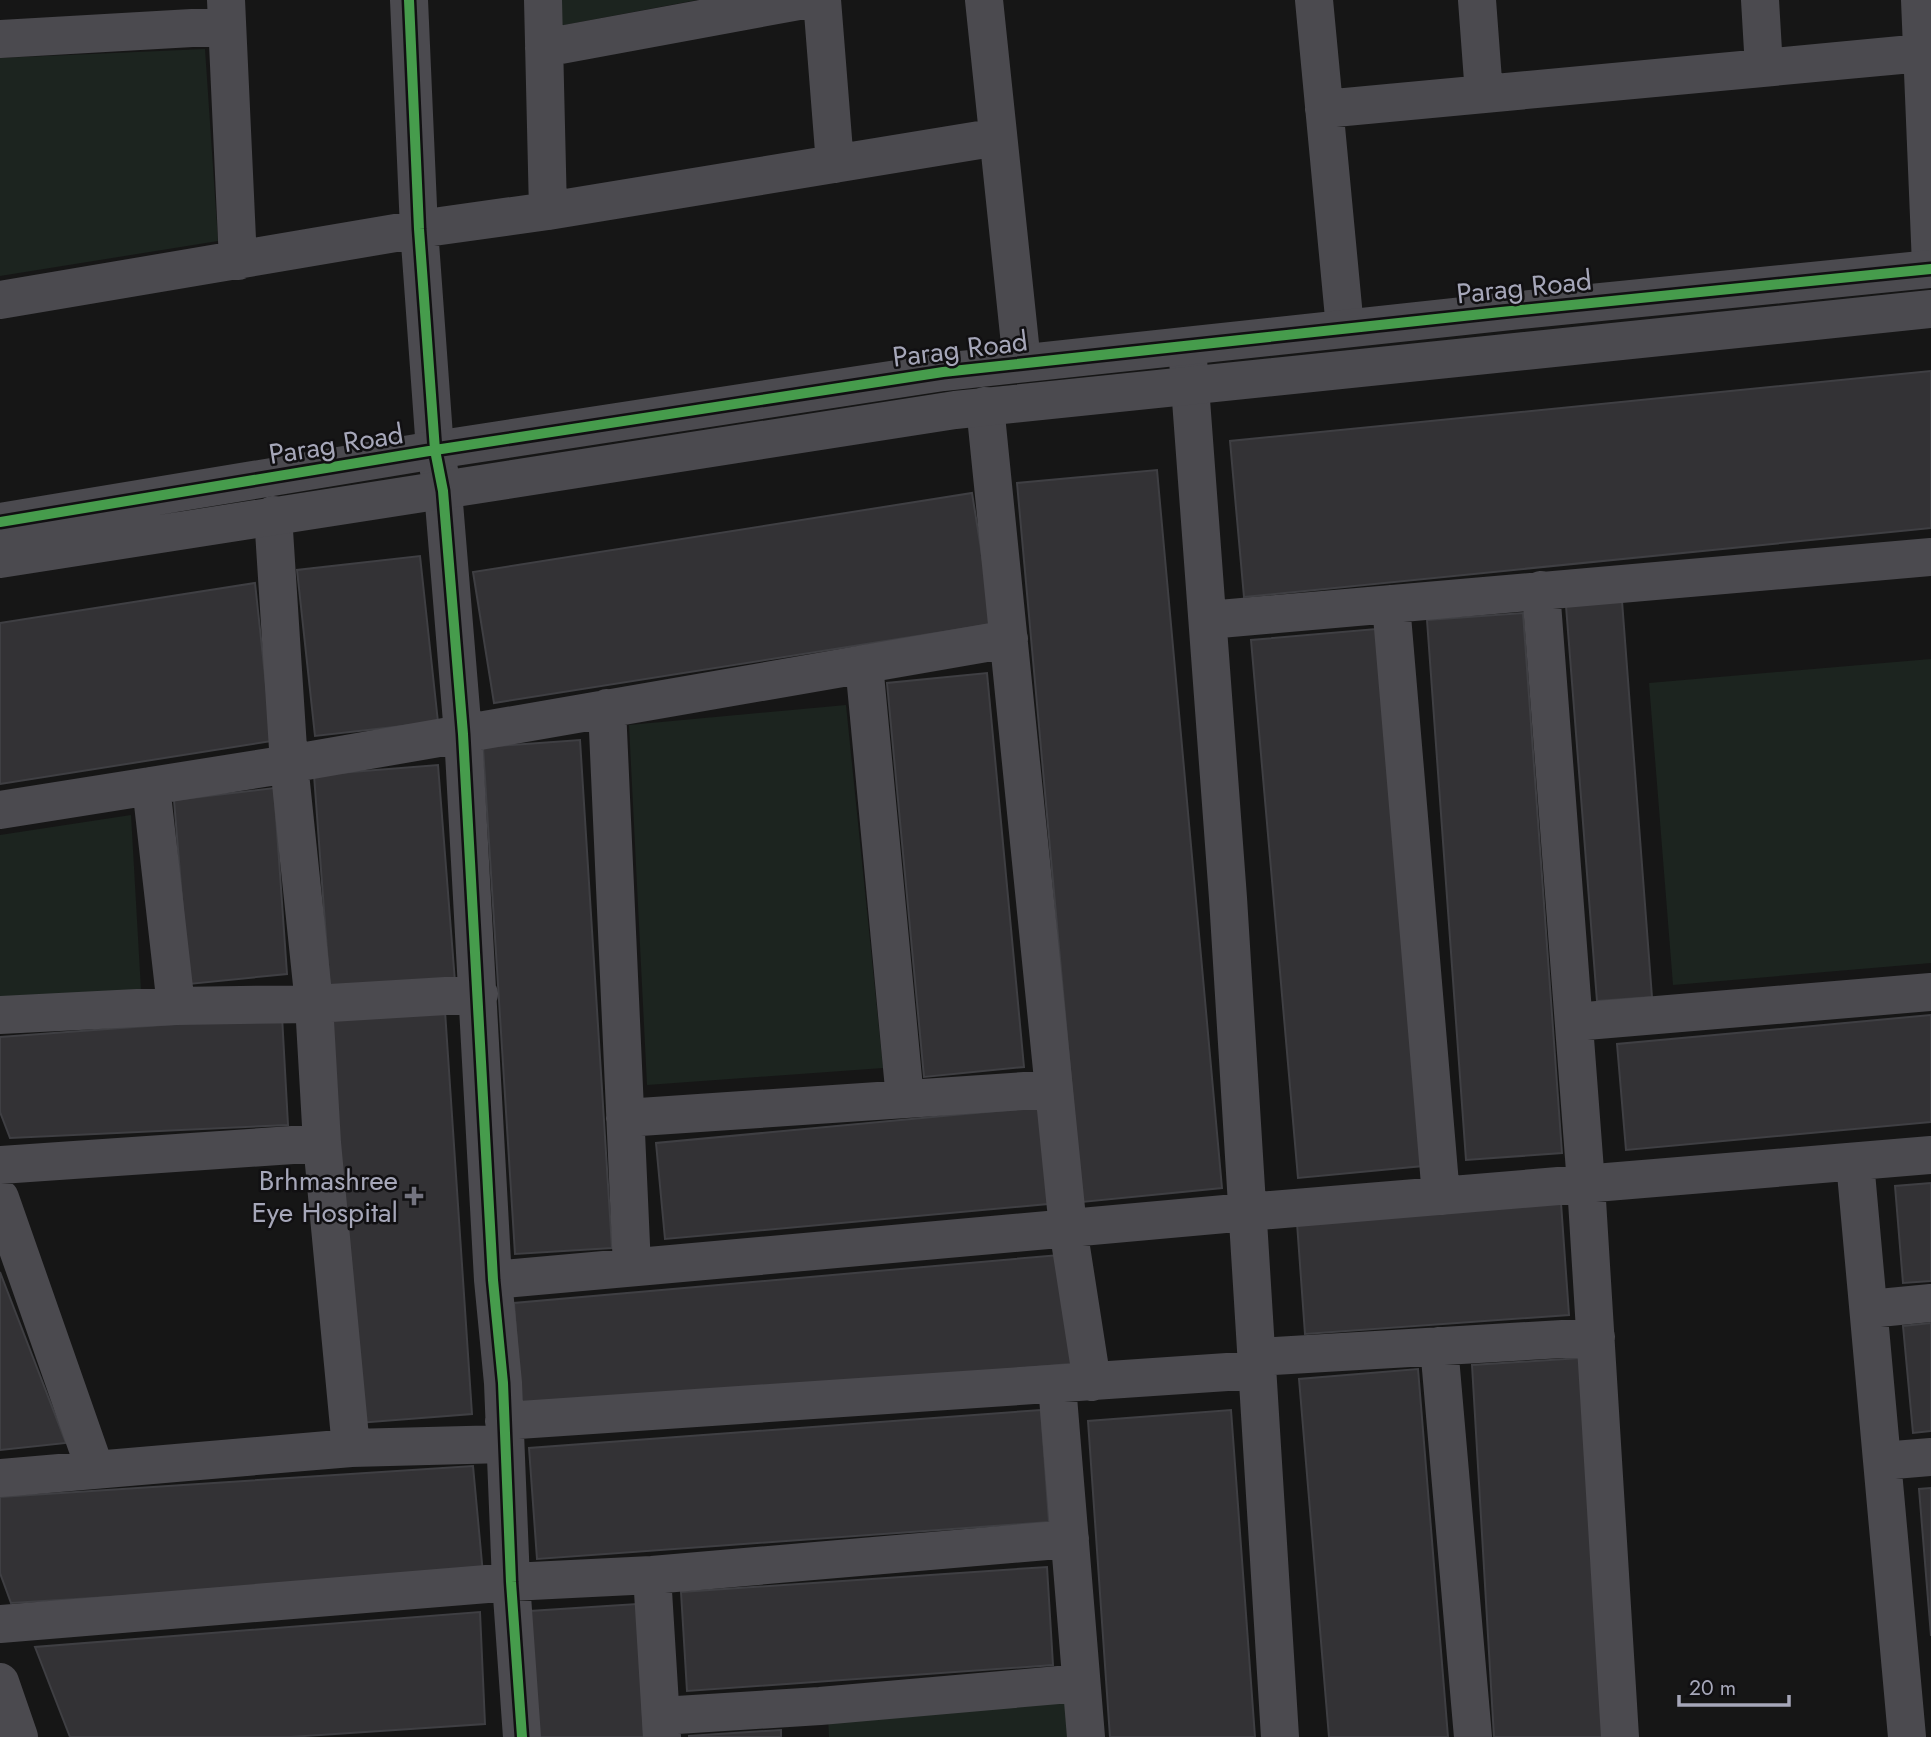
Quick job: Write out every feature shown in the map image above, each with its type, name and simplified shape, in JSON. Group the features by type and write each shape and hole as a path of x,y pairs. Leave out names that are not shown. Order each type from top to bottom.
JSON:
{"street":[{"path":"409,0 419,229 435,450 443,491 463,734 522,1737"},
{"path":"543,0 548,211"},
{"path":"544,48 804,0"},
{"path":"822,0 835,164"},
{"path":"984,0 1022,363"},
{"path":"1314,0 1345,328"},
{"path":"1477,0 1484,94"},
{"path":"1760,0 1764,68"},
{"path":"1920,0 1931,267"},
{"path":"0,39 226,13 238,261"},
{"path":"1324,108 1922,53"},
{"path":"0,300 419,229 548,211 998,137"},
{"name":"Parag Road","path":"0,522 435,450 943,372 1931,267"},
{"path":"0,559 273,514 443,491 985,407 1931,309"},
{"path":"1187,345 1228,898 1280,1737"},
{"path":"985,407 1068,1228 1075,1384 1070,1539 1086,1737"},
{"path":"273,514 289,764 314,1004 322,1143 351,1448"},
{"path":"1208,620 1931,557"},
{"path":"1541,590 1586,1184 1620,1737"},
{"path":"1391,604 1441,1196"},
{"path":"0,810 289,764 1009,639"},
{"path":"864,664 905,1099"},
{"path":"607,708 632,1267"},
{"path":"151,786 176,1006"},
{"path":"1574,1022 1931,992"},
{"path":"0,1015 176,1006 314,1004 479,995"},
{"path":"625,1118 1054,1089"},
{"path":"0,1165 322,1143"},
{"path":"494,1280 1247,1212 1931,1155"},
{"path":"1855,1162 1907,1737"},
{"path":"0,1198 95,1469"},
{"path":"1869,1309 1931,1303"},
{"path":"0,1478 1075,1384 1438,1346 1596,1337"},
{"path":"1438,1346 1473,1737"},
{"path":"1882,1461 1931,1457"},
{"path":"0,1623 511,1582 652,1575 1070,1539"},
{"path":"652,1575 662,1727 821,1722 1081,1683"},
{"path":"0,1682 19,1737"}],"shaded area":[{"path":"558,0 697,0 559,26"},
{"path":"205,49 218,241 0,276 0,58"},
{"path":"1931,659 1931,963 1673,985 1649,683"},
{"path":"846,705 883,1068 647,1085 629,725"},
{"path":"131,815 141,990 0,998 0,835"},
{"path":"1069,1702 1071,1737 829,1737 828,1717"}],"building":[{"path":"1931,371 1931,528 1244,597 1230,441"},
{"path":"1157,470 1222,1188 1082,1202 1017,483"},
{"path":"972,493 993,624 494,703 473,572"},
{"path":"420,556 438,722 315,736 297,570"},
{"path":"255,583 272,741 0,784 0,623"},
{"path":"1622,601 1652,997 1597,1001 1566,606"},
{"path":"1523,613 1562,1153 1466,1160 1427,620"},
{"path":"1376,629 1423,1166 1298,1178 1251,640"},
{"path":"987,673 1024,1067 924,1077 887,683"},
{"path":"580,740 612,1248 515,1254 483,747"},
{"path":"438,765 455,982 330,991 314,775"},
{"path":"274,788 287,974 189,984 174,800"},
{"path":"445,1011 472,1414 358,1423 331,1020"},
{"path":"1931,1015 1931,1122 1626,1150 1617,1044"},
{"path":"282,1016 288,1125 10,1138 0,1112 0,1037"},
{"path":"1040,1107 1048,1204 665,1239 656,1143"},
{"path":"1931,1183 1931,1281 1903,1283 1895,1186"},
{"path":"1561,1203 1569,1315 1305,1334 1297,1223"},
{"path":"1071,1254 1081,1363 522,1412 514,1303"},
{"path":"0,1272 66,1443 0,1450"},
{"path":"1931,1323 1931,1431 1913,1433 1903,1326"},
{"path":"1580,1358 1603,1737 1494,1737 1472,1365"},
{"path":"1418,1369 1448,1737 1329,1737 1299,1379"},
{"path":"1041,1410 1049,1522 537,1559 529,1448"},
{"path":"1231,1410 1255,1737 1110,1737 1088,1421"},
{"path":"473,1466 483,1574 11,1603 0,1573 0,1497"},
{"path":"1931,1488 1931,1636 1919,1489"},
{"path":"1047,1567 1053,1665 687,1691 681,1592"},
{"path":"637,1604 644,1737 536,1737 530,1611"},
{"path":"480,1612 485,1724 290,1737 70,1737 35,1647"},
{"path":"781,1730 781,1737 689,1737 689,1736"}],"cycle path":[{"path":"409,0 419,229 435,450 443,491 463,734 493,1280 503,1383 511,1582 522,1737"},
{"path":"0,522 435,450 943,372 1931,269"}],"place":[{"name":"Brhmashree Eye Hospital","path":"414,1196"}]}
